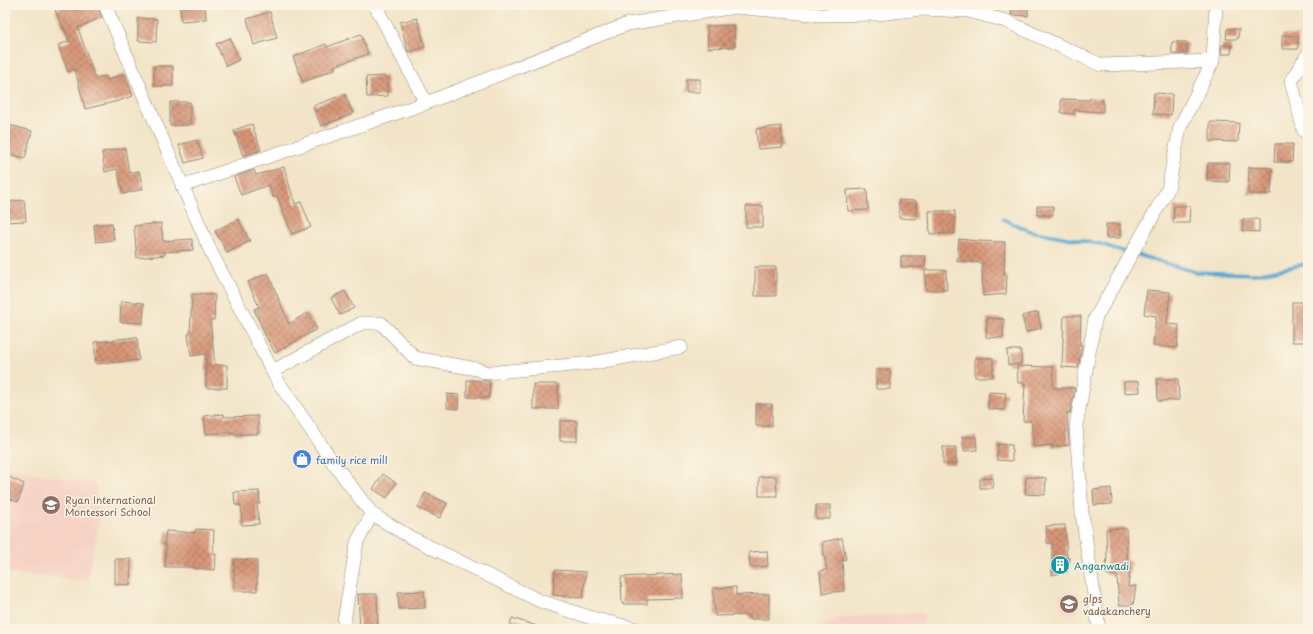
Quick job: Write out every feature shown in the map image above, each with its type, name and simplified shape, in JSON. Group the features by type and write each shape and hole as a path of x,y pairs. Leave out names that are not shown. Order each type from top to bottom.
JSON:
{"street":[{"path":"105,5 210,250 277,380 334,464 372,514 410,537 540,601 592,618 637,629"},
{"path":"375,5 426,103"},
{"path":"1099,629 1082,513 1076,426 1095,319 1168,189 1180,127 1213,61 1216,5"},
{"path":"182,186 426,103 628,24 735,7 821,15 878,14 921,9 968,11 1006,21 1101,65 1213,61"},
{"path":"1304,131 1291,81 1308,54"},
{"path":"273,371 362,323 381,323 415,358 477,369 487,373 592,363 681,347"},
{"path":"345,629 344,621 357,542 372,514"}],"shaded area":[{"name":"Ryan International Montessori School","path":"5,468 96,484 99,525 87,581 5,573"},
{"name":"glps vadakanchery","path":"1078,592 1078,612 1063,614 1059,595"},
{"path":"924,613 923,629 818,629 836,618"}],"building":[{"path":"66,5 96,5 102,17 78,28 95,78 106,76 107,80 125,74 133,96 85,109 75,69 68,72 58,45 70,41 55,10"},
{"path":"180,5 205,5 206,19 181,21"},
{"path":"1012,5 1028,5 1028,16 1011,15"},
{"path":"270,12 277,38 254,45 247,19"},
{"path":"138,18 157,19 156,42 138,41"},
{"path":"417,18 425,47 408,52 400,22"},
{"path":"734,25 735,47 708,48 707,26"},
{"path":"1227,29 1239,29 1238,39 1226,39"},
{"path":"361,34 368,54 334,66 335,69 303,82 293,57 326,44 327,47"},
{"path":"1282,35 1298,36 1298,49 1282,49"},
{"path":"230,38 239,60 226,66 216,44"},
{"path":"1172,42 1187,42 1187,54 1172,54"},
{"path":"1222,45 1232,45 1231,54 1221,54"},
{"path":"154,66 173,66 173,86 154,86"},
{"path":"386,76 388,96 367,97 366,77"},
{"path":"686,79 700,79 700,92 686,92"},
{"path":"1154,93 1172,94 1171,115 1153,114"},
{"path":"345,94 353,114 321,126 313,106"},
{"path":"1090,98 1103,99 1103,112 1074,110 1074,114 1061,113 1061,99 1090,100"},
{"path":"170,102 190,102 190,125 170,126"},
{"path":"1210,122 1239,123 1238,142 1210,141"},
{"path":"5,124 32,131 25,158 5,153"},
{"path":"252,124 261,150 243,156 234,130"},
{"path":"781,126 783,147 758,149 756,129"},
{"path":"197,140 203,158 185,163 179,145"},
{"path":"1275,144 1293,144 1292,162 1274,162"},
{"path":"125,148 129,173 139,171 143,189 123,194 117,169 105,172 102,152"},
{"path":"1208,163 1230,163 1229,182 1207,181"},
{"path":"284,167 295,204 301,202 311,227 292,234 277,196 273,197 269,185 241,195 234,177 254,170 256,175"},
{"path":"1249,167 1272,168 1271,194 1248,194"},
{"path":"867,189 868,210 848,211 847,190"},
{"path":"24,200 26,221 6,222 5,202"},
{"path":"899,200 916,201 916,219 899,218"},
{"path":"746,206 763,206 763,227 746,227"},
{"path":"1037,206 1053,206 1053,215 1037,215"},
{"path":"1174,206 1190,206 1189,223 1173,223"},
{"path":"929,211 955,211 955,233 930,234"},
{"path":"238,219 250,241 227,253 215,231"},
{"path":"1243,219 1259,219 1259,232 1242,231"},
{"path":"112,223 114,240 96,242 94,225"},
{"path":"161,223 163,241 192,239 193,250 164,252 165,255 137,258 134,226"},
{"path":"1106,224 1120,224 1120,238 1106,238"},
{"path":"959,239 1005,242 1004,275 1007,275 1006,294 983,296 982,263 957,261"},
{"path":"901,256 926,256 925,267 901,267"},
{"path":"755,267 776,267 776,296 755,296"},
{"path":"925,270 946,270 947,290 926,290"},
{"path":"268,273 289,324 307,313 317,329 275,353 266,337 254,309 259,307 248,282"},
{"path":"1147,290 1170,292 1167,324 1179,325 1177,348 1153,346 1156,316 1144,314"},
{"path":"345,291 354,308 340,315 331,298"},
{"path":"192,294 215,295 214,320 210,320 215,365 227,365 227,388 206,388 206,354 191,356 188,334 190,334"},
{"path":"121,301 144,303 143,323 120,322"},
{"path":"1292,302 1308,302 1308,342 1292,342"},
{"path":"1038,312 1041,328 1026,332 1022,316"},
{"path":"1064,316 1081,316 1080,345 1082,345 1078,368 1062,367"},
{"path":"987,318 1004,319 1003,338 986,337"},
{"path":"137,337 139,360 96,364 94,342"},
{"path":"1007,350 1021,350 1021,364 1008,365"},
{"path":"975,358 993,358 993,377 975,377"},
{"path":"1017,366 1053,367 1053,388 1075,388 1070,413 1067,413 1069,445 1034,447 1031,421 1023,421 1025,383 1018,383"},
{"path":"876,370 890,370 890,389 876,389"},
{"path":"1157,379 1178,379 1179,400 1158,401"},
{"path":"467,380 490,381 489,398 467,397"},
{"path":"1139,381 1140,392 1124,393 1124,382"},
{"path":"533,384 558,384 558,409 533,409"},
{"path":"989,392 1006,393 1004,410 988,409"},
{"path":"447,394 459,395 458,409 447,408"},
{"path":"756,404 772,404 772,426 756,426"},
{"path":"224,414 224,417 258,416 258,434 234,434 234,432 206,434 204,416"},
{"path":"560,421 577,421 577,441 560,441"},
{"path":"962,437 976,437 977,450 964,451"},
{"path":"998,444 1012,445 1012,461 997,460"},
{"path":"943,447 956,447 956,464 943,464"},
{"path":"383,474 396,483 387,498 373,489"},
{"path":"5,475 24,484 18,502 5,497"},
{"path":"776,476 777,496 759,496 759,477"},
{"path":"1026,477 1046,478 1045,495 1025,494"},
{"path":"993,478 993,488 980,488 980,479"},
{"path":"1111,488 1112,504 1094,505 1093,490"},
{"path":"259,491 260,504 257,504 259,524 242,525 241,505 235,505 234,492"},
{"path":"425,493 447,503 440,518 418,508"},
{"path":"816,505 830,505 830,519 816,519"},
{"path":"1065,525 1067,558 1070,558 1067,572 1052,575 1052,543 1047,543 1046,526"},
{"path":"1126,528 1127,560 1131,561 1128,587 1136,586 1133,605 1119,605 1117,576 1105,574 1107,556 1106,529"},
{"path":"196,529 214,530 213,553 216,554 215,570 194,567 165,567 166,545 164,545 166,531 195,533"},
{"path":"842,538 846,559 842,560 844,591 822,593 820,571 827,570 822,542"},
{"path":"767,551 768,566 750,567 749,552"},
{"path":"115,559 131,559 130,585 115,584"},
{"path":"234,559 257,560 257,591 234,591"},
{"path":"555,570 586,572 583,598 553,595"},
{"path":"682,574 683,598 647,599 647,604 622,604 621,577"},
{"path":"736,587 736,595 769,594 769,619 750,619 750,615 715,616 713,588"},
{"path":"424,591 425,608 399,609 398,592"},
{"path":"358,594 377,594 378,629 360,629"},
{"path":"512,618 540,627 539,629 509,629"}],"waterway":[{"path":"1003,219 1030,231 1100,244 1129,253"},
{"path":"1135,254 1195,272 1255,274 1306,264 1308,265"}],"place":[{"name":"family rice mill","path":"302,459"},
{"name":"Ryan International Montessori School","path":"51,505"},
{"name":"Anganwadi","path":"1060,565"},
{"name":"glps vadakanchery","path":"1069,604"}]}
